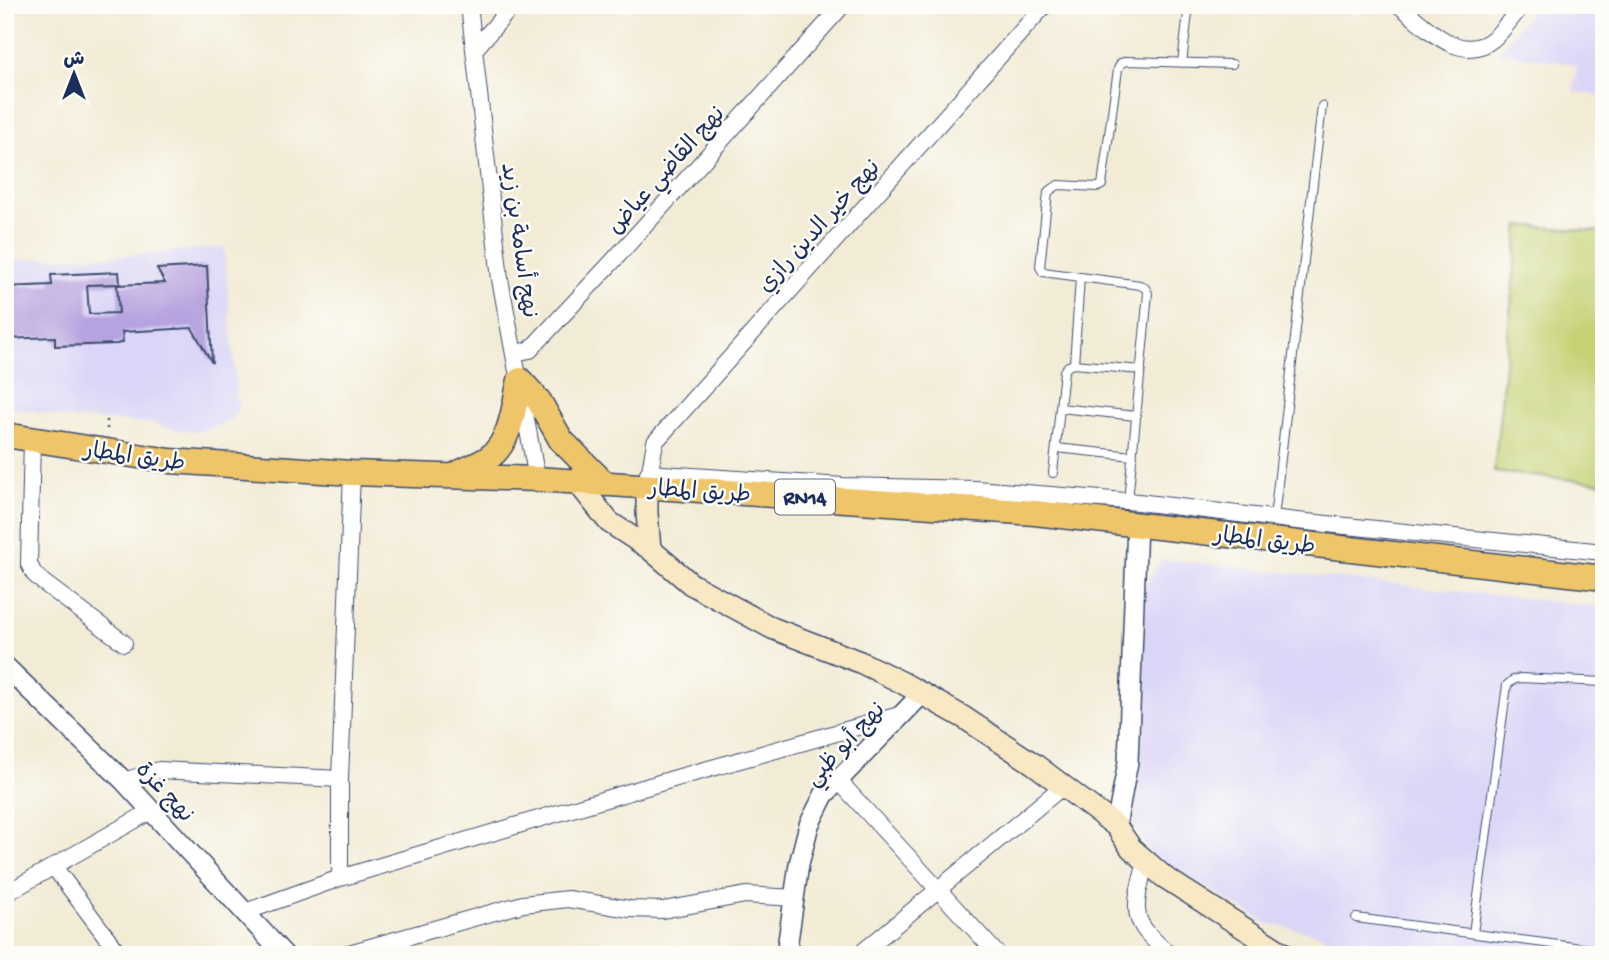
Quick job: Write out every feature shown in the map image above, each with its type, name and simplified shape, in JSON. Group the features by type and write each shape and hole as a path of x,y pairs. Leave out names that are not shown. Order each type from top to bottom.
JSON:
{"main road":[{"path":"453,476 491,457 499,447 511,421 520,380"},
{"path":"520,380 539,401 561,440 606,484"},
{"name":"طريق المطار","path":"5,435 170,461 578,483 606,484 648,480 1035,513 1134,509 1604,578"},
{"path":"648,480 650,549"},
{"path":"578,483 609,522 650,549 691,584 760,621 860,662 923,693 1003,742 1116,826 1131,848 1146,862 1205,905 1286,955"}],"street":[{"name":"نهج أسامة بن زيد","path":"470,5 500,279 537,479"},
{"path":"475,49 513,5"},
{"name":"نهج القاضي عياض","path":"514,353 530,351 843,5"},
{"name":"نهج خير الدين رازي","path":"648,480 655,442 1045,5"},
{"path":"1399,5 1448,43 1466,49 1493,39 1522,5"},
{"path":"32,440 29,564 34,574 44,583 124,643"},
{"path":"341,878 340,779 352,472"},
{"path":"1116,826 1128,762 1134,509 1274,519 1604,552"},
{"name":"نهج غزة","path":"5,666 124,781 284,955"},
{"name":"نهج أبو ظبي","path":"786,955 799,864 809,825 824,795 923,693"},
{"path":"245,912 341,878 905,713"},
{"path":"124,781 159,770 340,779"},
{"path":"838,780 998,955"},
{"path":"859,955 1063,786"},
{"path":"5,894 151,811"},
{"path":"1146,862 1139,895 1138,917 1169,955"},
{"path":"54,867 120,955"},
{"path":"342,955 523,904 548,900 568,899 631,909 663,910 746,895 794,898"}],"lane":[{"path":"1161,5 1189,7 1182,63"},
{"path":"1134,509 1133,456 1148,293 1140,285 1043,272 1040,267 1048,192 1058,185 1102,185 1118,69 1121,64 1127,61 1232,64"},
{"path":"1274,519 1322,106"},
{"path":"1074,364 1080,278"},
{"path":"1053,473 1065,371 1068,366 1074,364 1141,370"},
{"path":"1060,408 1136,416"},
{"path":"1056,448 1133,456"},
{"path":"1473,933 1507,685 1520,678 1604,682"},
{"path":"1356,918 1604,951"}],"shaded area":[{"path":"1537,5 1604,5 1604,96 1573,91 1577,65 1497,52"},
{"path":"224,247 238,409 229,422 196,432 162,427 154,423 74,419 5,406 5,260 135,255"},
{"path":"1162,559 1604,607 1604,955 1338,955 1323,935 1266,923 1151,855 1133,823 1143,589"}],"green space":[{"path":"1519,225 1604,232 1604,483 1494,472"}],"building":[{"path":"207,266 212,363 192,328 122,332 123,342 117,344 55,346 55,337 5,339 5,287 52,285 51,275 119,272 120,284 87,285 89,314 119,313 117,285 165,283 157,269"}]}
